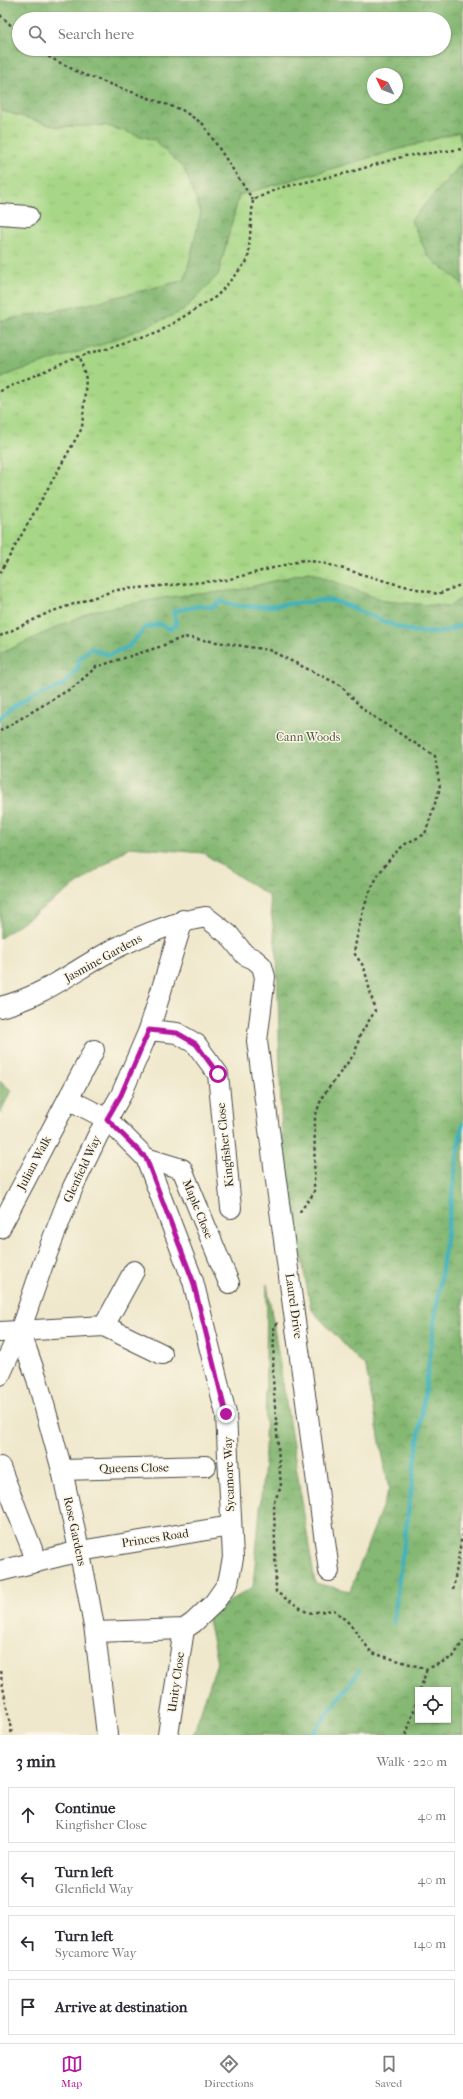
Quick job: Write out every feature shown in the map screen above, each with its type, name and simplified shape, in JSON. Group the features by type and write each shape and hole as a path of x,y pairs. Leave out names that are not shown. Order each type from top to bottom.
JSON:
{"street":[{"path":"0,214 28,216"},
{"name":"Jasmine Gardens","path":"0,1007 20,1002 62,981 113,950 161,927 183,920 206,917 229,935 245,955 254,959 262,966"},
{"name":"Glenfield Way","path":"0,1375 20,1331 43,1264 73,1187 107,1119 121,1095 149,1030 183,920"},
{"name":"Laurel Drive","path":"262,966 265,976 258,1041 329,1571"},
{"name":"Kingfisher Close","path":"149,1030 177,1033 196,1044 218,1074 231,1208"},
{"name":"Julian Walk","path":"0,1228 94,1050"},
{"path":"68,1099 107,1119"},
{"name":"Sycamore Way","path":"107,1119 146,1158 193,1281 226,1414 233,1558 228,1583 214,1603 193,1623 184,1629"},
{"name":"Maple Close","path":"146,1158 182,1169 229,1282"},
{"path":"104,1326 134,1271"},
{"path":"0,1332 104,1326 162,1354"},
{"name":"Rose Gardens","path":"20,1331 37,1379 62,1470 80,1551 95,1632 107,1735"},
{"name":"Queens Close","path":"62,1470 206,1466"},
{"path":"0,1467 37,1562"},
{"name":"Princes Road","path":"0,1571 80,1551 231,1526"},
{"path":"95,1632 184,1629"},
{"name":"Unity Close","path":"168,1735 184,1629"}],"path":[{"path":"0,15 12,26"},
{"path":"0,390 80,357 158,333 217,296 248,260 253,200 203,124 182,110 82,74 47,56"},
{"path":"253,200 279,188 347,173 405,156 463,149"},
{"path":"0,573 82,428 86,379 80,357"},
{"path":"0,636 50,612 116,590 226,580 304,560 323,563 392,583 438,594 463,584"},
{"path":"0,730 75,686 96,667 159,647 184,637 269,650 340,685 366,712 435,756 440,788 425,834 404,846 381,869 361,912 354,953 364,967 375,1011 360,1035 355,1054 322,1097 315,1117 314,1193 284,1232"},
{"path":"453,1590 463,1530"},
{"path":"421,1687 427,1669"},
{"path":"0,1671 12,1735"},
{"path":"406,1735 415,1707"}],"green space":[{"path":"0,0 463,0 463,148 459,132 239,195 218,275 183,311 106,343 12,373 0,379 0,321 85,305 185,280 201,212 184,168 154,140 104,125 58,127 0,110"},
{"path":"0,110 58,127 104,125 154,140 184,168 201,212 185,280 85,305 0,321"},
{"path":"459,132 463,148 463,162 411,220 428,256 463,284 463,597 449,607 384,601 309,572 239,590 92,611 0,654 0,379 218,275 239,195"},
{"path":"463,162 463,284 428,256 411,220"},
{"name":"Cann Woods","path":"309,572 384,601 449,607 463,597 463,1735 193,1735 217,1662 207,1615 253,1587 265,1452 267,1284 315,1583 350,1591 389,1489 366,1368 311,1309 282,1150 277,956 269,896 203,853 130,847 0,938 0,654 92,611 169,597 239,590"},
{"path":"0,1081 11,1090 0,1114"}],"waterway":[{"path":"0,718 11,707 63,685 79,667 77,661 91,648 108,655 128,647 145,628 160,624 169,629 176,625 174,611 199,606 213,607 220,601 253,607 331,600 397,627 430,633 446,631 463,624"},
{"path":"393,1623 463,1124"},
{"path":"312,1735 359,1671"}],"route":[{"path":"218,1074 196,1044 177,1033 149,1030 121,1095 107,1119 146,1158 193,1281 226,1414"}]}
